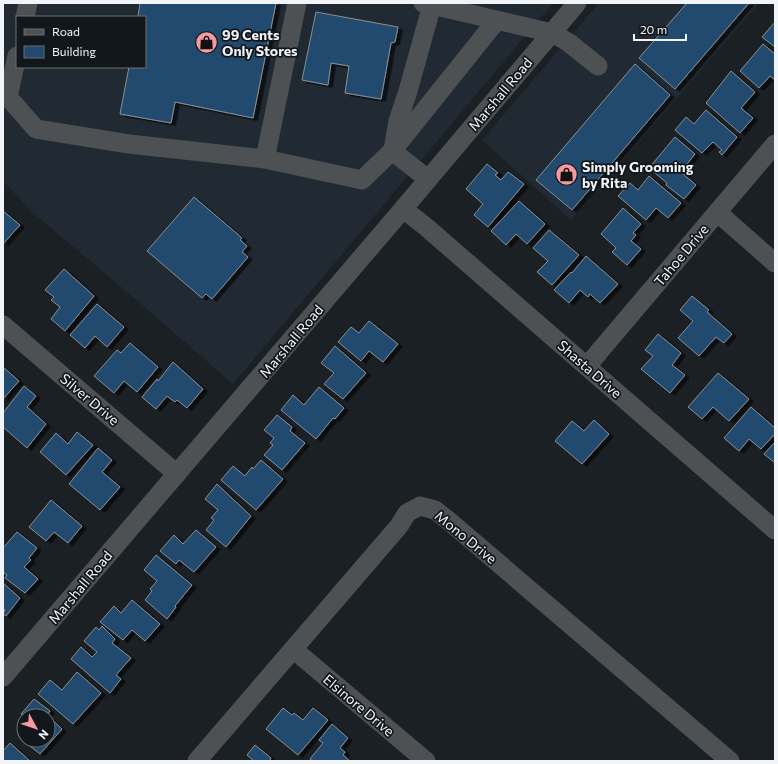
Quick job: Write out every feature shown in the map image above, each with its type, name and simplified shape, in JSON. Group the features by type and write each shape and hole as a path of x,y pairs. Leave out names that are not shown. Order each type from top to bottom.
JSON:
{"street":[{"path":"25,16 28,3"},
{"path":"266,159 297,3"},
{"name":"Marshall Road","path":"3,677 577,3"},
{"path":"392,151 398,121 408,91 429,4 552,33 568,42 598,66"},
{"path":"16,61 8,97 36,129 129,144 266,159 362,180 392,151 497,20"},
{"name":"Tahoe Drive","path":"587,366 775,144"},
{"path":"392,151 428,179"},
{"name":"Shasta Drive","path":"403,209 425,226 775,530"},
{"path":"717,212 775,263"},
{"name":"Silver Drive","path":"3,325 177,474"},
{"name":"Mono Drive","path":"197,761 398,526 407,513 420,506 435,510 449,521 730,761"},
{"name":"Elsinore Drive","path":"293,649 426,761"}],"shaded area":[{"path":"3,3 553,3 233,384 32,212 3,181"},
{"path":"599,3 759,3 571,220 482,140"}],"building":[{"name":"99 Cents Only Stores","path":"140,3 276,3 253,118 175,102 171,123 120,114 129,68 146,68 146,16 138,16"},
{"path":"687,3 749,3 675,89 639,58"},
{"path":"316,12 398,27 395,42 391,43 381,99 345,93 349,66 331,63 328,85 302,80"},
{"path":"775,22 775,47 762,37"},
{"path":"763,44 775,54 775,80 770,76 759,88 740,71"},
{"path":"635,64 670,95 572,210 536,180"},
{"path":"731,71 755,92 741,108 753,118 740,133 706,103"},
{"path":"706,110 737,137 722,155 719,152 722,150 713,142 702,153 675,130 686,117 694,124"},
{"path":"675,137 695,154 687,164 689,165 682,173 696,185 684,199 666,185 667,183 649,168"},
{"path":"487,164 498,173 495,175 501,180 508,172 524,184 488,227 474,215 483,204 466,189"},
{"path":"649,176 681,203 668,218 656,208 646,220 618,196 630,183 638,190"},
{"path":"194,197 242,238 240,240 247,246 242,252 248,257 212,299 206,294 202,298 147,251"},
{"path":"519,201 545,224 527,244 516,234 506,245 491,231"},
{"path":"623,208 641,224 633,233 636,235 631,241 641,249 627,265 612,252 616,248 601,234"},
{"path":"3,211 20,225 3,244"},
{"path":"549,230 579,255 552,285 537,272 548,261 533,248"},
{"path":"586,256 618,284 600,303 590,294 588,297 580,290 569,303 554,290 571,272 572,273"},
{"path":"64,269 94,296 65,331 51,319 60,307 51,300 54,297 45,290"},
{"path":"692,296 709,310 707,312 732,334 724,343 716,337 699,356 678,338 693,321 680,310"},
{"path":"97,304 124,327 107,347 95,336 85,348 70,335"},
{"path":"369,321 398,344 383,362 369,351 361,361 338,342 351,327 359,333"},
{"path":"658,334 681,353 672,365 685,375 670,393 641,369 653,356 645,350"},
{"path":"130,343 158,367 137,392 124,381 114,393 94,376 117,350 121,353"},
{"path":"335,346 366,373 343,399 324,384 334,373 321,363"},
{"path":"173,362 203,389 187,408 177,400 175,402 167,396 156,409 142,397 157,379 158,381"},
{"path":"4,368 19,381 3,399 3,369"},
{"path":"718,373 749,399 729,421 713,407 702,419 688,407"},
{"path":"24,386 36,396 27,407 46,424 27,448 3,427 3,413"},
{"path":"319,387 344,408 335,419 333,418 316,439 281,410 293,395 304,405"},
{"path":"751,407 775,428 775,434 761,449 749,439 739,451 724,438"},
{"path":"277,415 292,427 290,431 305,443 282,470 264,455 273,445 270,443 274,438 264,430"},
{"path":"594,420 609,434 582,464 555,441 572,421 584,431"},
{"path":"77,432 93,445 66,475 40,452 56,433 68,444"},
{"path":"775,442 775,463 764,454"},
{"path":"98,448 112,460 102,472 120,487 100,510 69,484"},
{"path":"261,460 283,479 256,510 221,480 233,466 245,476 252,467 253,469"},
{"path":"217,484 251,516 226,547 206,530 214,520 211,518 218,510 205,499"},
{"path":"51,500 82,526 68,543 54,532 46,541 29,527"},
{"path":"196,530 216,547 194,572 179,560 176,564 160,551 174,535 183,544"},
{"path":"17,532 37,548 29,558 31,560 24,567 38,579 25,593 5,578 7,575 3,572 3,548"},
{"path":"156,555 192,585 175,606 176,607 167,619 145,600 152,591 150,589 157,581 144,570"},
{"path":"3,583 20,598 6,616 3,614 5,610 3,608"},
{"path":"132,600 160,624 145,641 132,630 123,640 100,622 114,606 121,613"},
{"path":"102,626 115,639 112,643 131,658 116,675 121,679 110,693 71,659 81,647 92,657 97,652 84,641 96,627 99,630"},
{"path":"77,672 101,693 73,724 38,694 50,680 62,690"},
{"path":"34,699 46,708 26,708"},
{"path":"283,708 292,715 294,713 303,720 313,708 328,720 298,755 266,729"},
{"path":"56,723 62,729 56,736"},
{"path":"332,724 348,738 340,748 345,752 343,755 350,761 313,761 310,759 323,743 319,740"},
{"path":"10,743 30,761 3,761 3,751"},
{"path":"255,745 271,758 269,761 254,761 247,755"},
{"path":"32,748 45,748 40,754"}],"place":[{"name":"99 Cents Only Stores","path":"207,42"},
{"name":"Simply Grooming by Rita","path":"567,174"}]}
